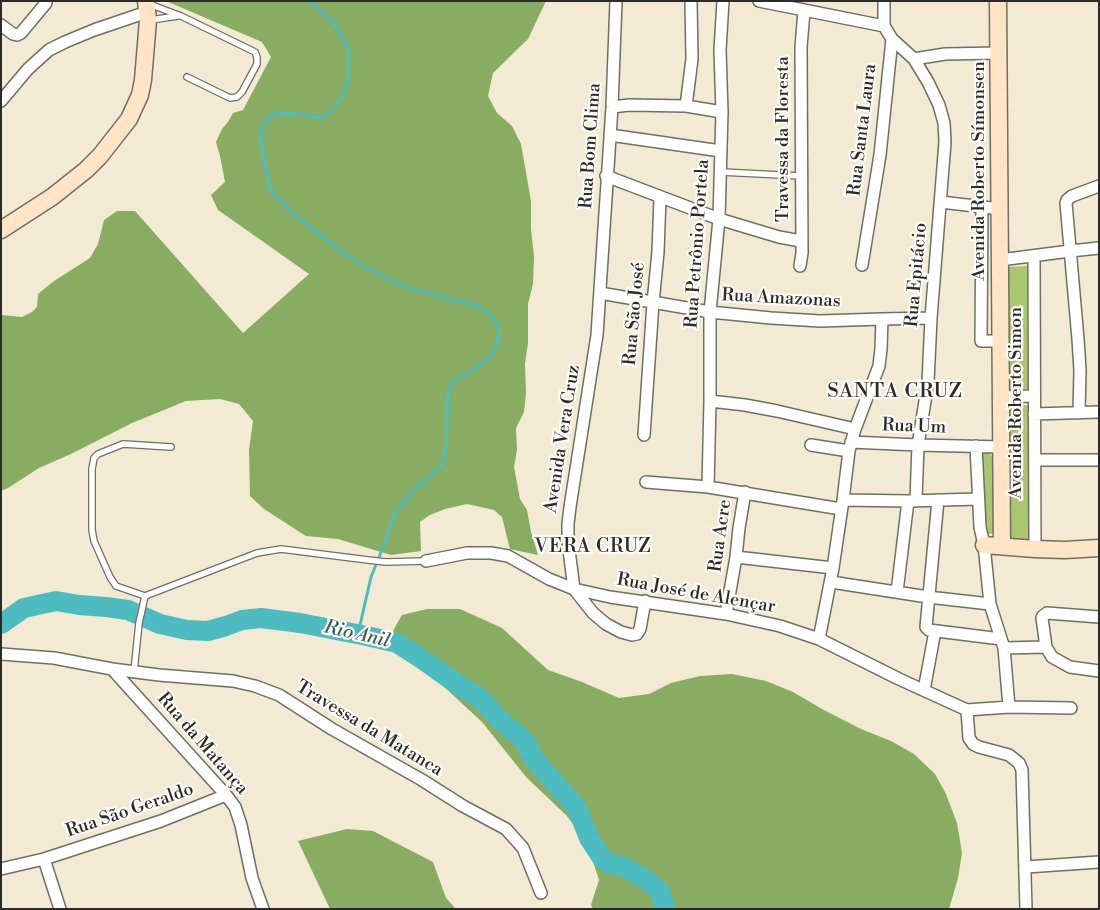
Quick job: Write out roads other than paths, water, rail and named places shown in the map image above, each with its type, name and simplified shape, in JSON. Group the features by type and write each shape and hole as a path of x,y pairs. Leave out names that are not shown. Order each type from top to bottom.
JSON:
{"street":[{"name":"Rua Bom Clima","path":"600,293 606,176 612,107 616,1"},
{"path":"686,106 692,59 690,1"},
{"path":"759,1 804,6 884,26"},
{"path":"884,1 884,26 892,39"},
{"name":"Avenida Roberto Símonsen","path":"998,1 1002,546"},
{"name":"Rua Petrônio Portela","path":"702,486 710,401 710,312 719,220 722,112 720,50 723,2"},
{"path":"1,25 13,34 22,33 46,3"},
{"name":"Travessa da Floresta","path":"800,266 802,253 801,47 804,6"},
{"path":"1,101 28,69 49,50 147,9 143,80 136,106 126,124 100,156 70,183 1,230"},
{"name":"Rua Epitácio","path":"892,39 914,59 928,82 939,105 944,123 945,142 931,318 928,382 918,445 912,501 897,592"},
{"name":"Rua Santa Laura","path":"862,265 880,155 892,39"},
{"path":"914,59 945,54 999,53"},
{"path":"612,107 629,105 686,106 722,112"},
{"path":"610,136 721,151"},
{"path":"606,176 719,220 779,237 802,241"},
{"path":"1079,413 1079,346 1066,203 1072,196 1099,186"},
{"name":"Rua São José","path":"644,435 658,252 660,197"},
{"path":"941,202 1000,209"},
{"name":"Avenida Roberto Símonsen","path":"982,207 981,340 1001,341"},
{"path":"1000,260 1099,248"},
{"name":"Avenida Roberto Simon","path":"1034,256 1035,549"},
{"path":"982,285 1000,286"},
{"name":"Rua Amazonas","path":"600,293 710,312 820,322 931,318"},
{"name":"Avenida Vera Cruz","path":"574,589 568,542 568,524 597,335 600,293"},
{"path":"819,639 831,582 850,446 879,366 882,319"},
{"path":"1001,397 1034,396"},
{"path":"710,401 777,411 855,429"},
{"path":"1034,414 1099,412"},
{"name":"Rua Um","path":"811,445 976,446"},
{"path":"1002,447 976,446 980,527 984,545 990,604 1003,643 1009,707"},
{"path":"1035,460 1099,460"},
{"path":"646,482 702,486 842,505 978,500"},
{"name":"Rua Acre","path":"726,614 745,492"},
{"path":"938,500 928,597 927,629 1003,643 1046,646"},
{"path":"984,545 1065,550 1099,548"},
{"name":"Rua José de Alençar","path":"426,561 491,552 508,556 548,579 574,589 610,597 726,614 780,626 819,639 967,710 1009,707 1071,708"},
{"path":"736,557 833,568"},
{"path":"831,582 928,597 990,604"},
{"path":"574,589 592,613 606,624 621,632 632,635 636,634 640,629 645,601"},
{"path":"1099,617 1047,613 1042,618 1046,646 1052,657 1063,664 1099,671"},
{"path":"924,690 935,631"},
{"path":"1,654 54,658 112,669 134,671"},
{"name":"Rua da Matança","path":"112,669 235,807 242,826 252,878 263,909"},
{"name":"Travessa da Matanca","path":"134,671 234,682 255,686 279,695 332,729 506,829 523,848 540,893"},
{"path":"967,710 969,738 973,744 1009,755 1019,763 1022,770 1026,909"},
{"name":"Rua São Geraldo","path":"1,869 44,859 161,821 226,795"},
{"path":"44,859 60,909"},
{"path":"1026,867 1099,862"}],"lane":[{"path":"147,9 180,16 255,52 257,57 257,64 242,92 237,97 230,98 187,77"},
{"path":"147,9 180,16"},
{"path":"721,172 801,176"},
{"path":"171,447 122,444 98,454 94,458 92,468 92,530 94,540 110,577 116,586 145,596 257,553 281,550 386,562 426,561"},
{"path":"134,671 139,623 145,596"}],"waterway":[{"path":"310,1 333,22 349,50 348,81 340,101 323,118 302,114 276,113 267,120 260,133 266,171 272,193 301,220 348,256 378,274 406,287 481,307 499,327 497,344 490,357 475,369 454,381 448,394 446,451 441,467 414,490 394,515 371,577 358,634"},
{"name":"Rio Anil","path":"1,624 24,608 56,601 128,610 160,624 187,630 208,631 242,620 261,618 300,623 397,643 481,699 502,722 517,734 526,743 533,758 577,808 589,838 602,858 608,863 621,866 635,873 659,890 666,909"}],"district":[{"name":"SANTA CRUZ","path":"895,392"},
{"name":"VERA CRUZ","path":"593,547"}]}
